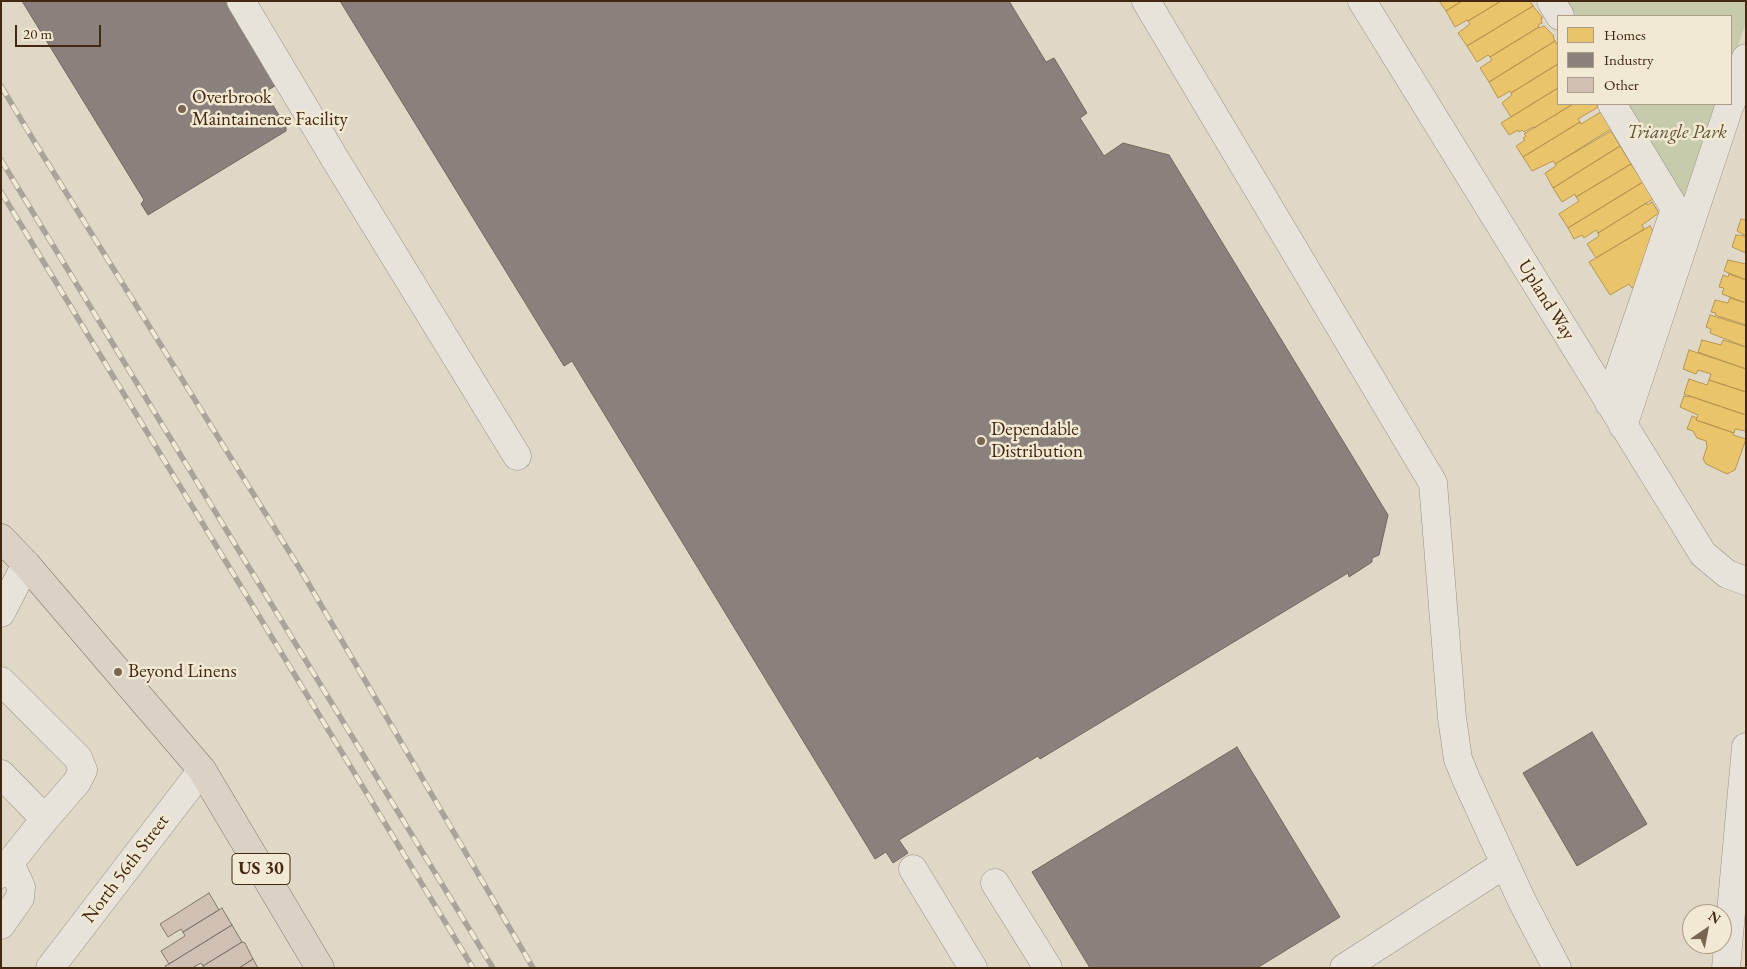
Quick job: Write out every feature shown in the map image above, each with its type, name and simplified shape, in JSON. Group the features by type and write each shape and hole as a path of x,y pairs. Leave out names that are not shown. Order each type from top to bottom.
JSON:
{"highway":[{"name":"US 30","path":"1,538 26,564 202,770 320,968"}],"street":[{"path":"241,1 340,168 517,456"},
{"path":"1146,1 1433,482 1452,718 1458,759 1522,902 1557,968"},
{"name":"Upland Way","path":"1362,1 1703,554 1727,574 1746,581"},
{"path":"1551,1 1559,15"},
{"path":"1732,100 1746,58"},
{"path":"1609,403 1675,209 1613,105"},
{"path":"1623,426 1730,105"},
{"path":"1,613 26,564"},
{"path":"1,681 78,758 83,770 77,782 6,869 21,887 20,898 1,924"},
{"path":"1726,968 1740,873 1746,747"},
{"name":"North 56th Street","path":"50,968 202,770"},
{"path":"1,774 45,819"},
{"path":"1344,968 1505,864"},
{"path":"913,869 973,968"},
{"path":"995,883 1048,968"}],"green space":[{"name":"Triangle Park","path":"1564,1 1746,1 1746,22 1732,63 1732,15 1572,15"},
{"name":"Triangle Park","path":"1627,105 1718,105 1685,200"}],"building: Homes":[{"path":"1439,1 1462,1 1446,11"},
{"path":"1462,1 1501,1 1455,27 1446,11"},
{"path":"1501,1 1530,1 1533,6 1467,46 1458,33 1470,24 1468,21"},
{"path":"1533,6 1543,18 1541,18 1542,23 1538,25 1539,27 1490,57 1488,55 1477,62 1467,46"},
{"path":"1544,26 1554,36 1555,41 1489,82 1480,68 1492,60 1490,57 1539,27"},
{"path":"1555,41 1557,44 1557,65 1511,93 1510,91 1498,98 1489,82"},
{"path":"1557,65 1557,89 1511,117 1502,103 1512,95 1511,93"},
{"path":"1557,89 1557,105 1571,105 1524,132 1522,130 1519,132 1518,130 1509,135 1501,123"},
{"path":"1571,105 1597,105 1598,107 1578,119 1580,122 1523,157 1516,146 1525,140 1523,138 1526,136 1524,134"},
{"path":"1604,110 1614,127 1555,164 1553,161 1532,171 1523,157 1580,122 1581,124"},
{"path":"1611,131 1620,146 1553,188 1545,173 1556,166 1555,164"},
{"path":"1620,146 1631,164 1576,197 1575,194 1562,202 1553,188"},
{"path":"1631,164 1643,182 1568,228 1559,214 1579,201 1576,197"},
{"path":"1643,182 1653,199 1598,233 1596,230 1584,238 1582,235 1574,239 1568,228"},
{"path":"1652,202 1659,213 1642,225 1644,229 1596,258 1587,244 1599,236 1598,233 1646,203 1647,205"},
{"path":"1741,219 1746,220 1746,236 1737,231"},
{"path":"1650,226 1659,241 1647,279 1632,288 1629,284 1610,295 1589,262"},
{"path":"1736,235 1746,236 1746,253 1732,247"},
{"path":"1728,260 1746,264 1746,280 1724,271"},
{"path":"1729,274 1746,280 1746,303 1722,294 1724,288 1719,287 1723,275 1728,277"},
{"path":"1730,298 1746,303 1746,325 1711,312 1715,300 1728,303"},
{"path":"1710,315 1746,326 1746,347 1710,333 1711,329 1706,327"},
{"path":"1702,340 1721,345 1723,340 1746,347 1746,369 1698,352"},
{"path":"1689,350 1746,369 1746,392 1709,380 1711,374 1698,370 1696,374 1683,369"},
{"path":"1689,379 1707,385 1709,380 1746,392 1746,415 1684,394"},
{"path":"1684,396 1746,415 1746,431 1735,429 1734,433 1696,420 1698,415 1680,407"},
{"path":"1692,416 1697,418 1696,420 1746,439 1735,470 1727,474 1706,464 1703,459 1707,447 1706,441 1697,438 1693,431 1687,429"}],"building: Industry":[{"name":"Overbrook Maintainence Facility","path":"22,1 232,1 281,82 265,92 286,127 286,131 148,215 141,204 144,200"},
{"name":"Dependable Distribution","path":"340,1 1009,1 1046,62 1054,58 1087,113 1080,118 1104,156 1123,143 1169,155 1388,515 1379,555 1372,558 1372,562 1349,577 1348,573 1040,759 1038,756 899,840 908,853 893,863 886,852 875,859 572,361 564,366"},
{"path":"1592,732 1647,824 1577,866 1523,773"},
{"path":"1237,747 1340,917 1257,968 1090,968 1032,872"}],"building: Other":[{"path":"209,893 219,910 183,932 181,929 168,937 160,924"},
{"path":"222,908 232,925 169,964 161,951 185,936 183,932"},
{"path":"232,925 242,942 203,966 201,963 192,968 166,968 165,966"},
{"path":"242,942 245,943 253,959 239,968 204,968 203,966"},
{"path":"253,959 258,968 239,968"}],"railway":[{"path":"1,86 300,569 533,968"},
{"path":"1,160 493,968"},
{"path":"1,192 473,968"}],"place":[{"name":"Overbrook Maintainence Facility","path":"182,109"},
{"name":"Dependable Distribution","path":"981,441"},
{"name":"Beyond Linens","path":"118,672"}]}
